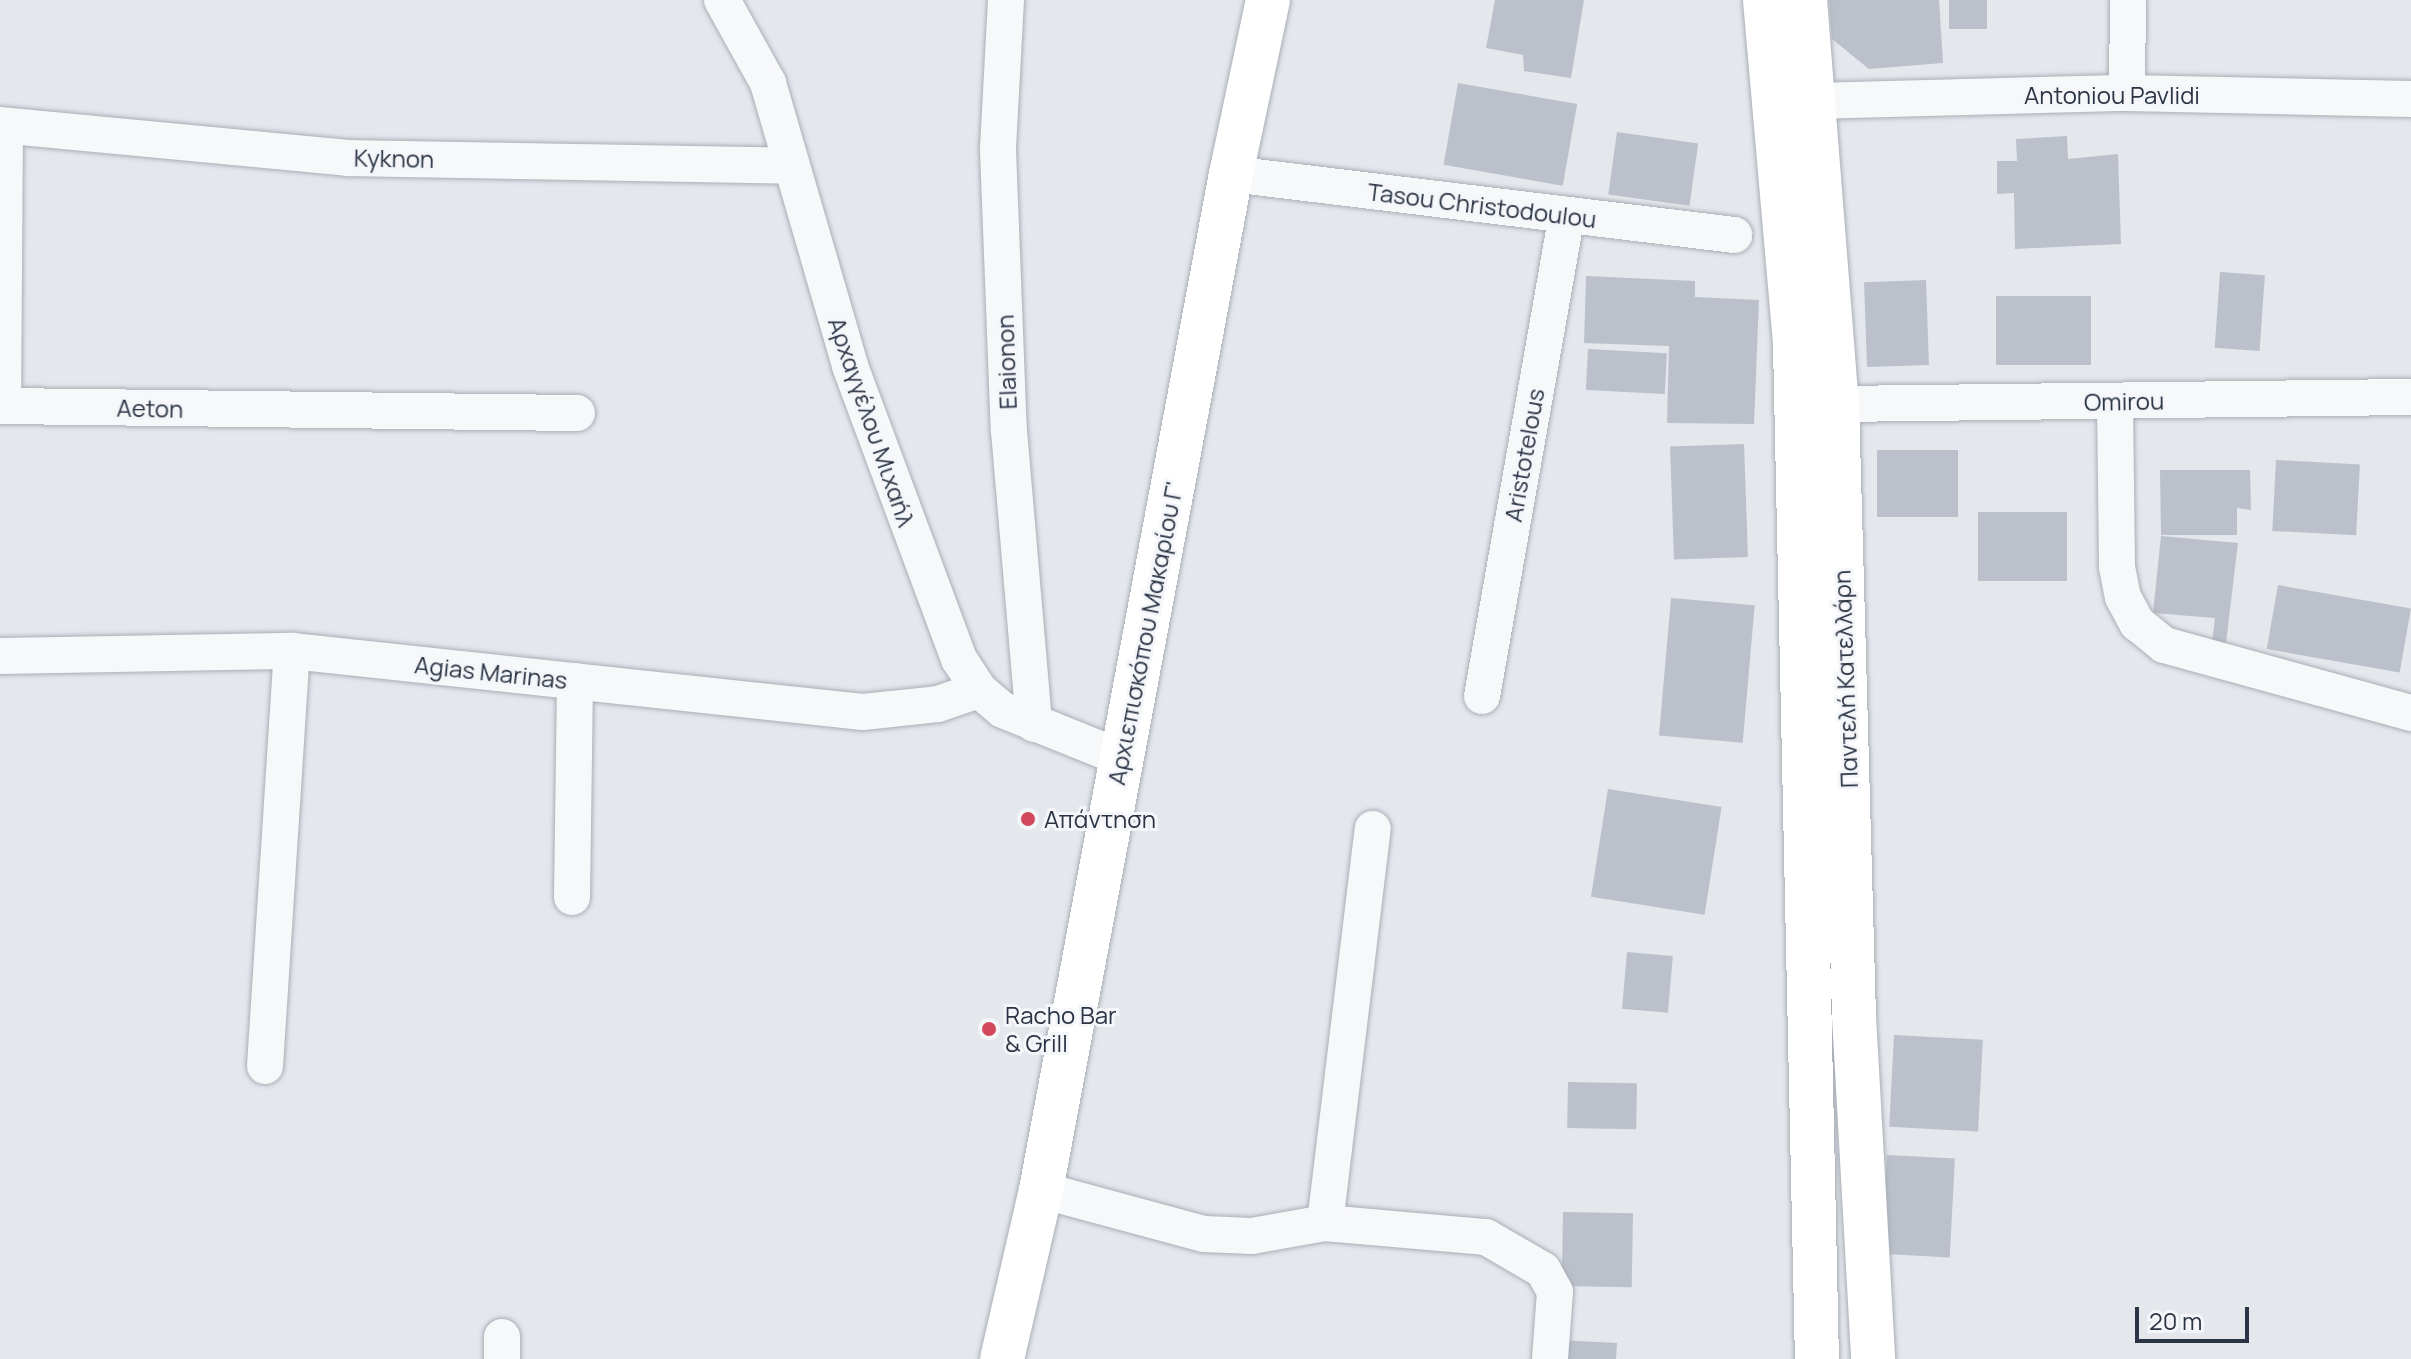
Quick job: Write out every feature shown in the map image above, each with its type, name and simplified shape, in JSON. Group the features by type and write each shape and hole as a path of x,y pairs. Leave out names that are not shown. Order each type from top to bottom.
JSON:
{"main road":[{"name":"Αρχιεπισκόπου Μακαρίου Γ'","path":"1002,1359 1041,1190 1231,174 1268,0"},
{"name":"Παντελή Κατελλάρη","path":"1765,0 1796,376 1817,1359"},
{"name":"Παντελή Κατελλάρη","path":"1805,0 1837,404 1854,1016 1873,1359"}],"street":[{"name":"Αρχαγγέλου Μιχαήλ","path":"722,0 768,83 850,366 959,659 979,690 1003,710 1122,758"},
{"name":"Elaionon","path":"1006,0 998,150 1009,431 1034,724"},
{"path":"2127,93 2128,0"},
{"name":"Antoniou Pavlidi","path":"1813,101 2127,93 2411,99"},
{"name":"Kyknon","path":"2,125 348,158 790,166"},
{"name":"Aeton","path":"2,125 3,406 577,413"},
{"name":"Tasou Christodoulou","path":"1231,174 1734,235"},
{"name":"Aristotelous","path":"1482,696 1567,215"},
{"name":"Omirou","path":"1837,404 2411,397"},
{"path":"2115,402 2117,567 2123,597 2137,623 2164,645 2411,713"},
{"path":"265,1066 292,651"},
{"name":"Agias Marinas","path":"0,656 292,651 863,712 938,704 979,690"},
{"path":"572,897 575,681"},
{"path":"1325,1223 1373,829"},
{"path":"1041,1190 1204,1234 1252,1236 1325,1223 1486,1237 1519,1252 1543,1270 1555,1292 1550,1359"}],"building":[{"path":"1495,0 1584,0 1571,78 1524,71 1523,55 1486,48"},
{"path":"1829,0 1939,0 1943,63 1869,69 1832,39"},
{"path":"1949,0 1987,0 1987,29 1949,29"},
{"path":"1458,83 1577,104 1563,186 1444,165"},
{"path":"1617,132 1698,143 1689,206 1608,194"},
{"path":"2067,136 2068,159 2118,154 2121,244 2015,249 2014,193 1997,194 1997,161 2017,161 2016,139"},
{"path":"2220,272 2265,275 2260,351 2215,348"},
{"path":"1586,276 1695,281 1695,297 1759,300 1754,424 1667,423 1669,346 1584,343"},
{"path":"1926,280 1929,365 1867,367 1864,282"},
{"path":"1996,296 2091,296 2091,365 1996,365"},
{"path":"1588,349 1667,353 1665,394 1586,390"},
{"path":"1744,444 1748,557 1674,560 1670,447"},
{"path":"1877,450 1958,450 1958,517 1877,517"},
{"path":"2276,460 2360,464 2356,535 2272,531"},
{"path":"2160,470 2250,470 2251,510 2237,508 2237,535 2161,535"},
{"path":"1978,512 2067,512 2067,581 1978,581"},
{"path":"2161,536 2238,543 2225,651 2211,651 2215,618 2153,613"},
{"path":"2278,585 2411,608 2400,672 2267,649"},
{"path":"1671,598 1755,605 1743,743 1659,735"},
{"path":"1608,789 1722,807 1705,915 1591,897"},
{"path":"1627,952 1673,956 1668,1013 1622,1009"},
{"path":"1894,1035 1983,1040 1978,1132 1889,1127"},
{"path":"1568,1082 1637,1083 1636,1129 1567,1128"},
{"path":"1887,1155 1955,1159 1950,1257 1882,1254"},
{"path":"1563,1212 1633,1213 1632,1287 1562,1286"},
{"path":"1559,1340 1617,1343 1616,1359 1558,1359"}],"place":[{"name":"Απάντηση","path":"1028,819"},
{"name":"Racho Bar & Grill","path":"989,1029"}]}
